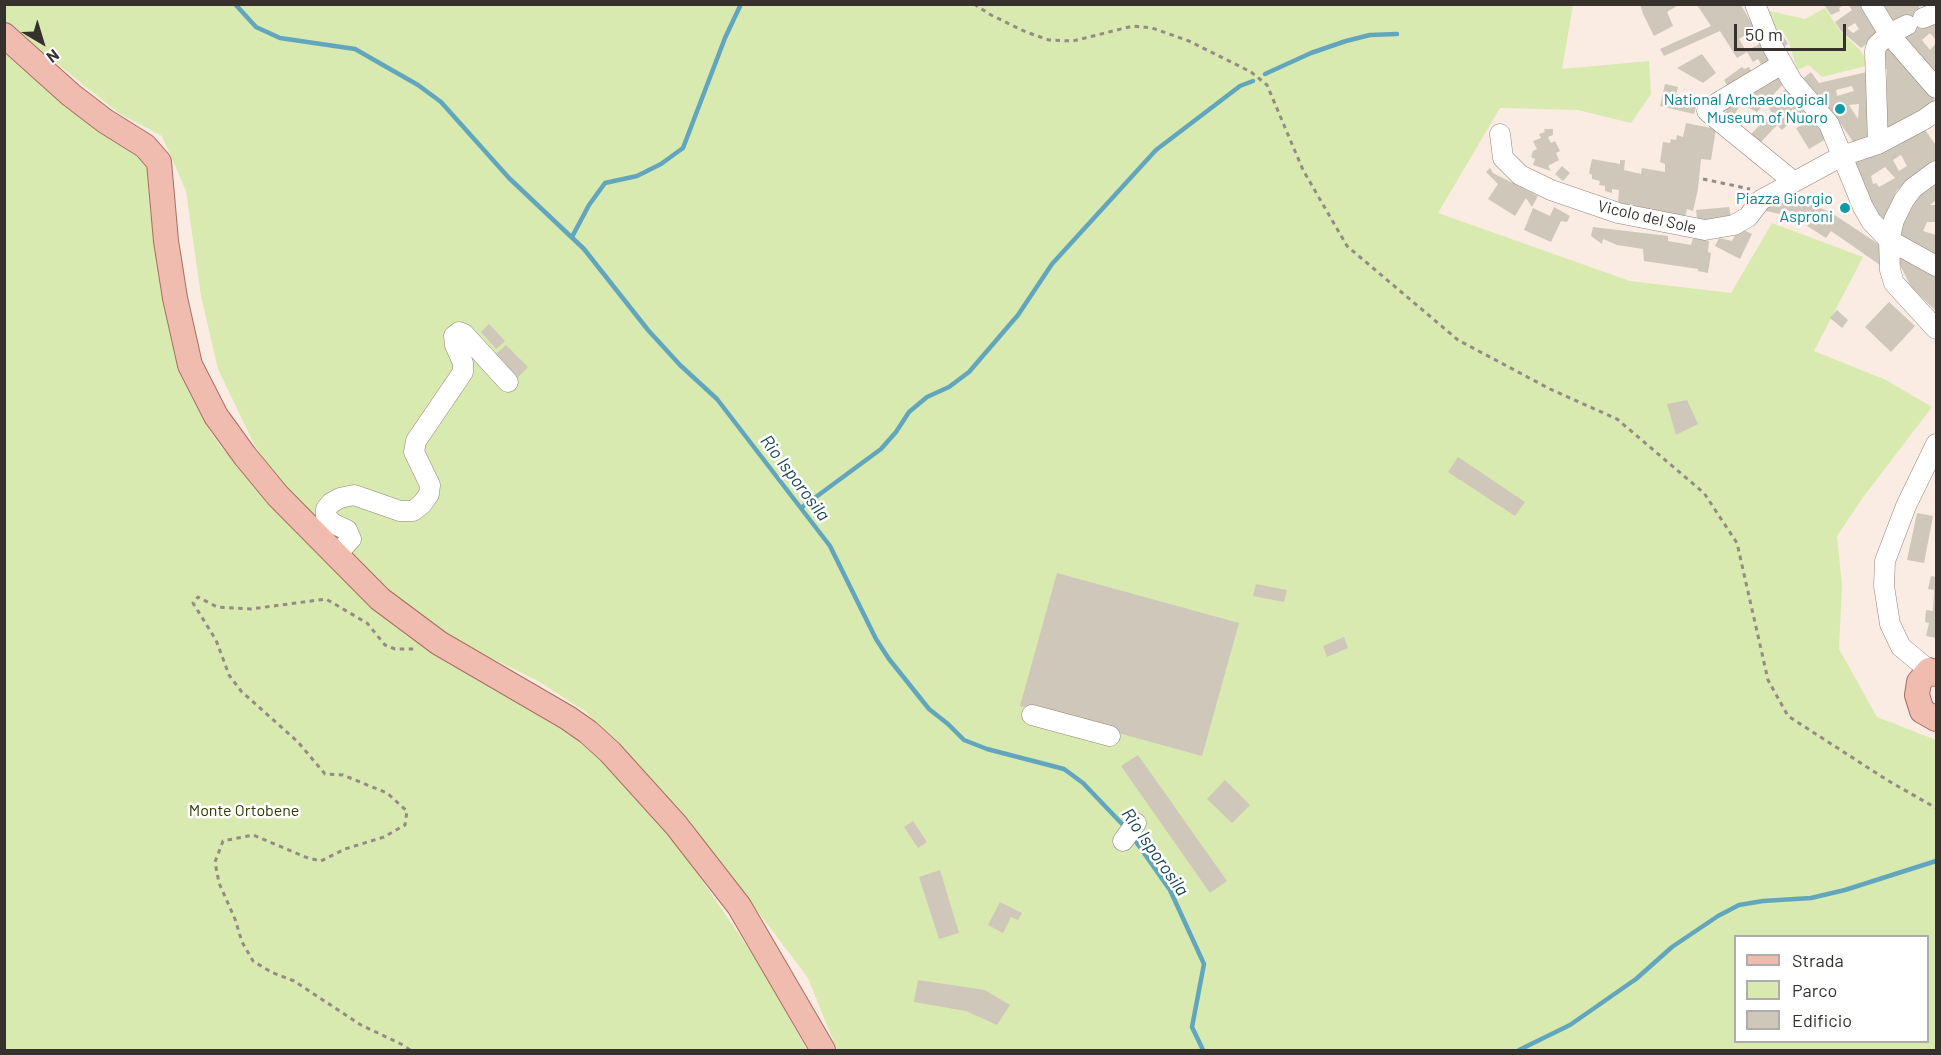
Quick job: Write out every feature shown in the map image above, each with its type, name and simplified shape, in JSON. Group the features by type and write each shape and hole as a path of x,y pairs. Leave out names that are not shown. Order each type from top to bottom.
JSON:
{"main road":[{"path":"4,35 71,95 105,121 145,146 159,162 166,241 190,365 216,416 245,456 278,495 380,599 439,643 567,718 588,732 610,752 676,825 739,906 823,1050"},
{"path":"1933,672 1918,682 1917,695 1922,711 1936,719"}],"street":[{"path":"1755,4 1771,44 1792,81 1829,124 1871,221 1889,240 1936,266"},
{"path":"1871,4 1889,34 1936,88"},
{"path":"1878,144 1875,51 1877,45 1889,34 1922,18"},
{"path":"1782,64 1712,107 1794,182"},
{"name":"Vicolo del Sole","path":"1500,134 1503,158 1520,175 1551,190 1618,213 1705,230 1734,225 1748,217 1761,200 1842,156 1878,144 1936,111"},
{"path":"1936,171 1926,177 1909,194 1894,220 1889,240 1890,270 1894,283 1936,329"},
{"path":"336,555 351,539 347,531 332,523 326,516 326,509 339,498 354,495 400,511 412,511 422,504 429,494 430,485 414,452 416,441 463,372 463,363 455,345 454,336 459,332 464,334 508,382"},
{"path":"1933,672 1901,646 1890,624 1884,586 1885,561 1906,506 1936,444"},
{"path":"1032,715 1110,736"},
{"path":"1123,841 1136,824"}],"path":[{"path":"974,4 1026,32 1049,40 1073,41 1133,26 1152,28 1189,41 1251,72 1267,85 1303,170 1347,246 1458,340 1550,389 1617,419 1704,493 1737,543 1768,680 1788,716 1887,780 1936,808"},
{"path":"1703,179 1772,194"},
{"path":"410,1050 361,1025 294,981 262,967 254,961 242,942 235,919 219,884 215,862 223,841 253,835 308,858 321,861 345,849 384,837 405,825 407,811 387,793 343,775 325,774 298,742 241,691 229,675 216,640 193,603 198,597 217,607 251,609 326,599 367,623 385,645 395,649 411,650 422,645 439,643"}],"green space":[{"path":"4,5 1573,5 1562,69 1649,61 1651,94 1631,123 1578,110 1500,108 1438,213 1630,281 1731,293 1772,223 1863,257 1814,351 1886,380 1932,407 1864,496 1837,536 1842,585 1839,649 1877,717 1936,740 1936,1050 837,1050 808,978 687,818 586,712 538,681 442,634 375,583 274,477 253,442 218,369 201,296 186,191 162,136 120,114 5,22"},
{"path":"1825,8 1840,31 1860,50 1870,65 1822,77 1809,65 1797,70 1789,42 1782,30 1773,35 1764,13 1770,11 1805,19"},
{"name":"Monte Ortobene","path":"4,50 97,130 138,156 149,169 166,310 189,392 211,433 222,448 362,598 408,637 561,725 591,749 629,786 688,860 760,965 807,1050 5,1050"}],"building":[{"path":"1640,4 1680,4 1667,12 1673,26 1654,36"},
{"path":"1845,4 1839,8 1840,11 1831,15 1825,6"},
{"path":"1848,4 1862,4 1877,29 1877,35 1861,48 1841,31 1835,22 1852,10","holes":["1855,23 1859,29 1853,33 1847,28"]},
{"path":"1877,4 1918,4 1925,23 1936,18 1936,40 1930,33 1922,40 1930,50 1936,43 1936,78 1890,27"},
{"path":"1697,5 1741,5 1755,29 1739,39 1746,51 1763,42 1777,64 1765,71 1758,59 1753,62 1747,52 1737,58 1720,31 1664,56 1660,49 1711,26"},
{"path":"1781,32 1788,44 1779,50 1772,36"},
{"path":"1891,44 1936,102 1885,137 1887,69 1880,68 1883,45"},
{"path":"1702,54 1716,73 1703,83 1677,68"},
{"path":"1742,67 1744,69 1749,67 1752,73 1731,92 1724,80"},
{"path":"1778,69 1786,81 1757,112 1741,104 1731,120 1721,104 1733,98 1738,103 1747,91"},
{"name":"National Archaeological Museum of Nuoro","path":"1871,71 1869,141 1854,143 1833,113 1801,80 1811,72 1819,83","holes":["1852,86 1854,91 1837,96 1836,90","1859,104 1858,119 1849,105"]},
{"path":"1665,84 1678,87 1676,94 1698,100 1694,114 1660,106"},
{"path":"1789,85 1807,104 1826,139 1809,149 1796,128 1802,125 1795,118 1782,130 1777,125 1761,142 1756,143 1750,135 1772,113 1768,107"},
{"path":"1686,123 1716,129 1711,160 1701,159 1693,211 1687,209 1685,217 1618,203 1619,190 1612,189 1612,193 1605,191 1605,186 1599,185 1600,181 1592,179 1589,173 1592,159 1620,164 1620,160 1625,160 1624,170 1641,174 1642,168 1665,172 1665,164 1660,162 1663,142 1670,143 1671,139 1676,140 1677,135 1683,137"},
{"path":"1923,127 1935,144 1936,142 1936,162 1897,190 1883,222 1867,201 1854,163","holes":["1901,155 1907,166 1899,171 1893,160","1885,167 1895,178 1879,187 1876,183 1873,184 1871,176"]},
{"path":"1544,129 1553,129 1553,135 1548,137 1551,143 1555,141 1560,151 1556,153 1559,160 1548,166 1551,171 1533,165 1535,159 1531,157 1533,151 1537,149 1533,141 1541,138 1539,134 1545,132"},
{"path":"1562,166 1570,173 1563,181 1555,174"},
{"path":"1490,168 1493,173 1538,196 1532,207 1526,198 1515,216 1488,199 1498,184 1486,172"},
{"path":"1936,184 1936,200 1930,205 1936,205 1936,222 1927,222 1923,231 1936,235 1936,262 1898,240 1908,209 1922,193"},
{"path":"1785,197 1830,212 1880,245 1880,265 1831,231 1826,238 1807,226 1812,219 1782,209 1780,214 1766,211 1768,202"},
{"path":"1554,207 1570,216 1567,222 1561,221 1551,242 1524,230 1533,208 1550,216"},
{"path":"1729,207 1732,222 1698,226 1696,210"},
{"path":"1593,227 1668,236 1668,241 1691,245 1693,238 1709,241 1708,252 1711,253 1708,273 1698,271 1698,269 1644,261 1643,249 1617,245 1603,239 1602,244 1591,236"},
{"path":"1739,228 1752,234 1740,259 1715,246 1719,238 1732,241"},
{"path":"1897,252 1936,273 1936,311 1911,287 1898,261"},
{"path":"1889,302 1915,326 1891,352 1865,327"},
{"path":"1837,310 1848,320 1842,328 1830,318"},
{"path":"489,324 505,341 496,349 481,332"},
{"path":"506,345 528,367 517,378 495,355"},
{"path":"1687,400 1698,424 1676,435 1667,404"},
{"path":"1458,457 1525,502 1515,516 1448,472"},
{"path":"1917,513 1933,516 1924,563 1907,560"},
{"path":"1057,573 1239,623 1202,756 1020,706"},
{"path":"1931,576 1936,577 1936,638 1926,636 1929,623 1925,622 1926,610 1933,611 1934,590 1928,589"},
{"path":"1256,584 1287,590 1284,602 1253,596"},
{"path":"1344,637 1348,648 1327,657 1323,646"},
{"path":"1138,755 1227,881 1210,893 1121,766"},
{"path":"1225,780 1250,805 1232,823 1207,799"},
{"path":"913,821 927,842 918,848 904,827"},
{"path":"940,870 959,933 939,939 919,877"},
{"path":"1000,902 1022,913 1018,920 1011,917 1003,933 988,925"},
{"path":"918,980 985,990 1010,1005 997,1025 966,1011 914,1002"}],"waterway":[{"name":"Rio Isporosila","path":"235,4 256,27 280,38 355,49 418,85 441,102 509,178 584,249 648,330 680,365 717,399 830,546 876,639 929,709 964,740 987,749 1064,769 1083,783 1125,827"},
{"path":"572,237 589,205 605,183 637,176 661,164 683,148 725,38 741,4"},
{"path":"1265,74 1311,53 1346,41 1370,35 1397,34"},
{"path":"801,508 881,449 909,412 927,397 949,387 969,372 1018,315 1052,264 1156,150 1240,86 1253,81"},
{"name":"Rio Isporosila","path":"1132,836 1170,890 1204,964 1192,1027 1203,1050"},
{"path":"1519,1050 1570,1025 1636,979 1672,947 1718,916 1739,905 1811,898 1845,890 1936,861"}],"place":[{"name":"National Archaeological Museum of Nuoro","path":"1840,109"},
{"name":"Piazza Giorgio Asproni","path":"1845,208"}]}
